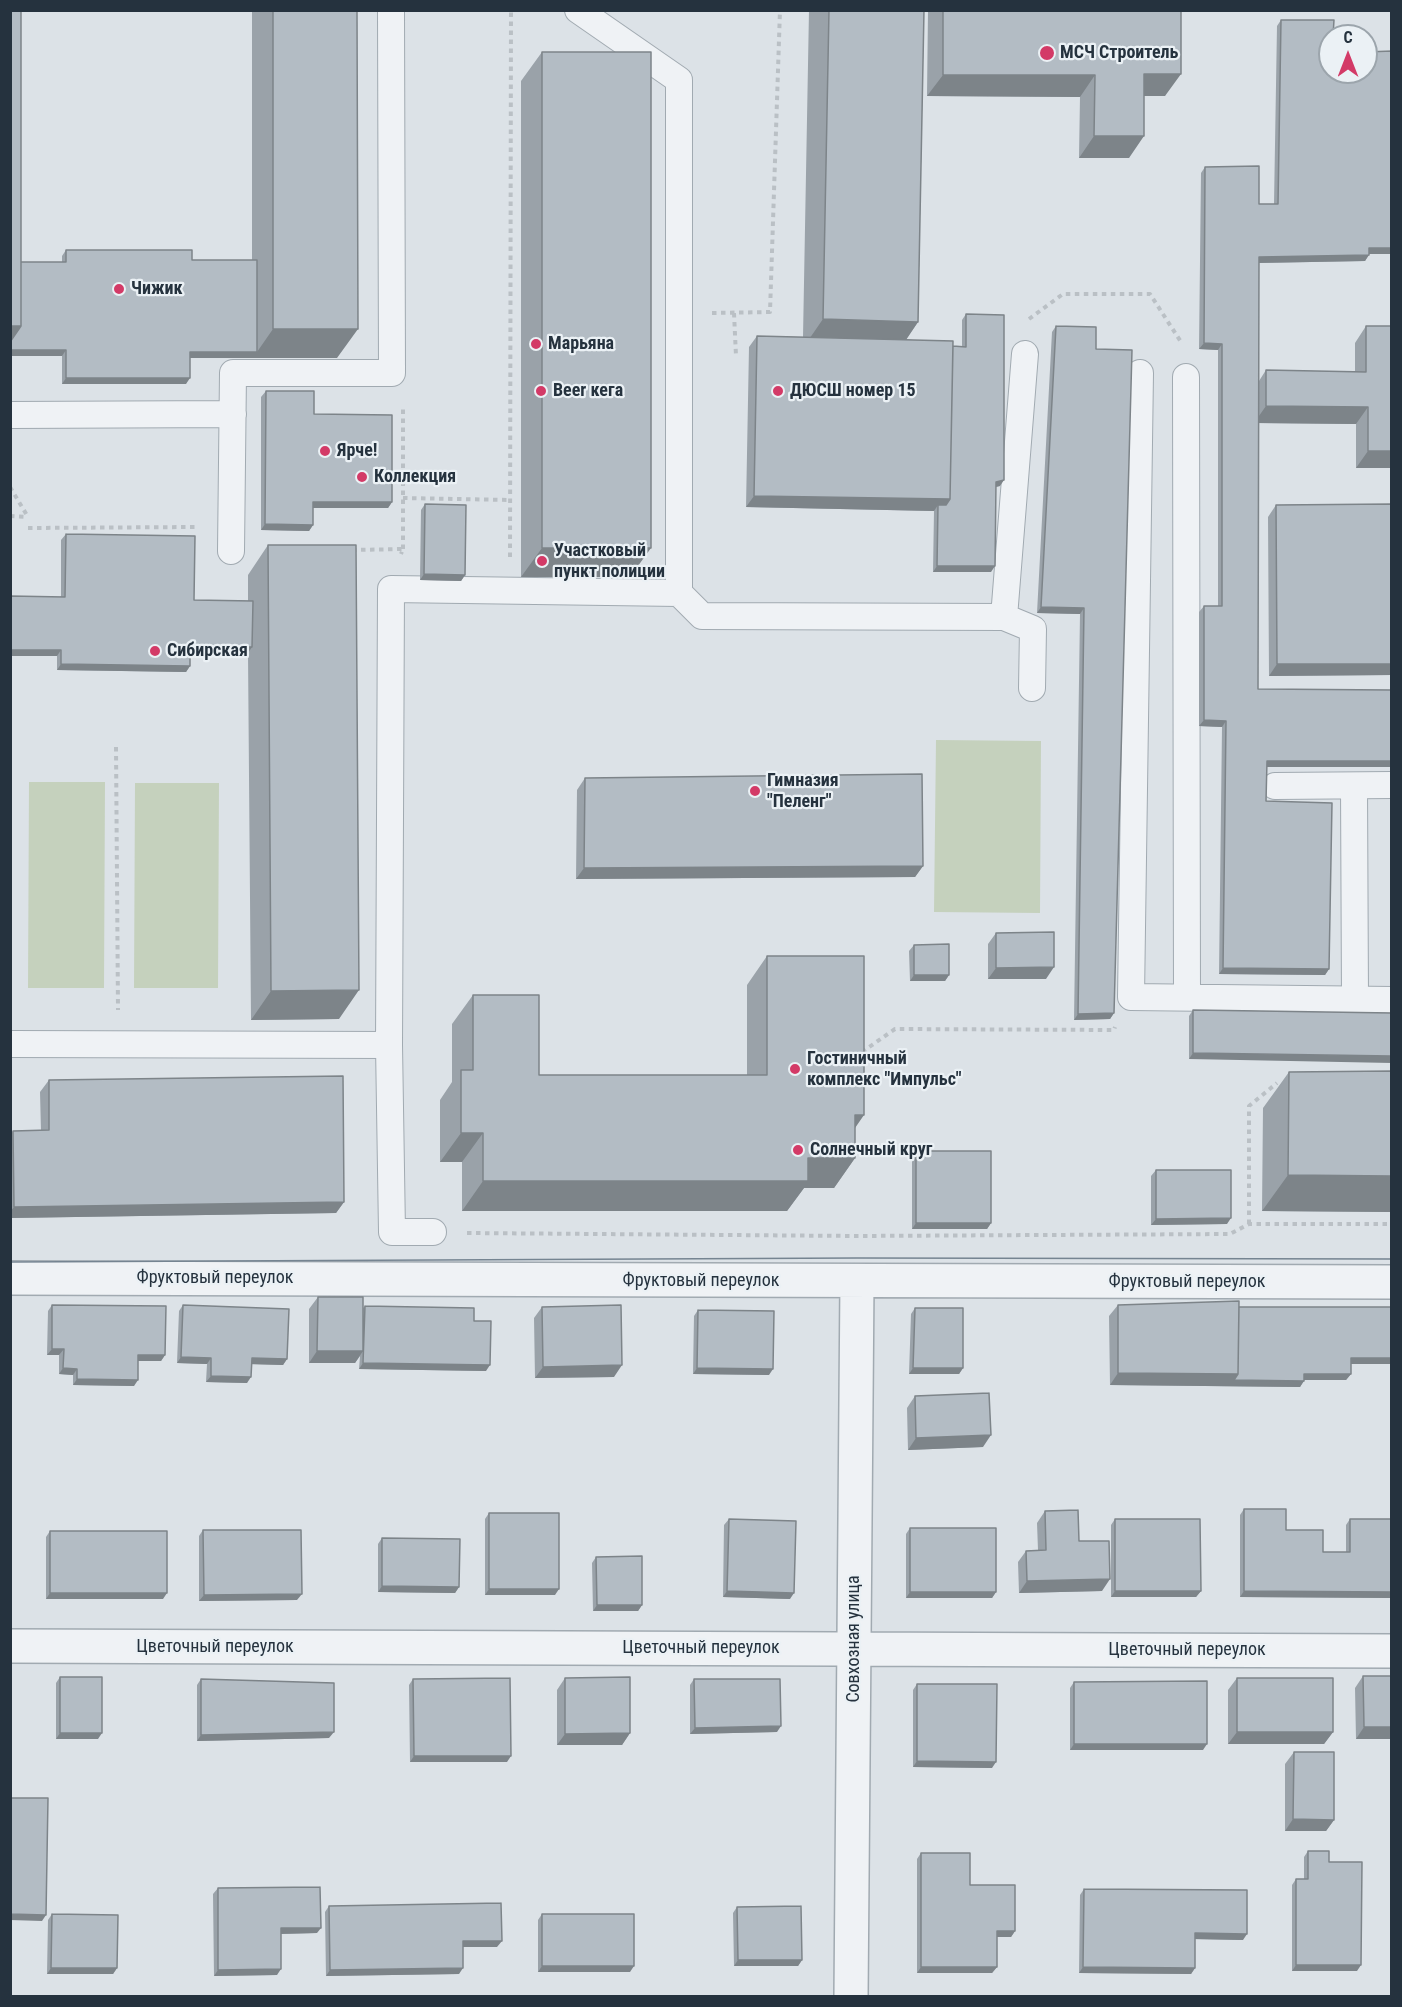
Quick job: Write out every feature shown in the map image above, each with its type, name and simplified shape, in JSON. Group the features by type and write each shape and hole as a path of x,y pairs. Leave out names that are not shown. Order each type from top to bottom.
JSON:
{"street":[{"name":"Фруктовый переулок","path":"10,1278 1392,1282"},
{"name":"Совхозная улица","path":"852,1996 857,1281"},
{"name":"Цветочный переулок","path":"10,1646 1392,1651"}],"lane":[{"path":"231,539 233,373 392,373 392,10"},
{"path":"578,10 679,80 679,593"},
{"path":"1004,617 1025,354"},
{"path":"1140,373 1131,997 1392,1000"},
{"path":"1186,377 1187,996"},
{"path":"10,415 233,414"},
{"path":"433,1232 392,1232 389,1045 391,589 679,593 702,616 1004,617 1033,629 1032,688"},
{"path":"1275,786 1392,785"},
{"path":"1354,786 1354,999"},
{"path":"10,1044 389,1045"}],"path":[{"path":"509,591 511,10"},
{"path":"680,313 770,312 780,10"},
{"path":"1063,294 1150,294 1186,350 1186,377"},
{"path":"734,313 736,356"},
{"path":"391,589 403,549 403,400 392,373"},
{"path":"10,487 28,517 10,516"},
{"path":"403,498 510,500"},
{"path":"28,528 231,539"},
{"path":"345,550 403,549"},
{"path":"116,747 118,1044"},
{"path":"860,1053 895,1029 1114,1030 1131,997"},
{"path":"1249,1224 1249,1106 1277,1083"},
{"path":"1262,1095 1274,1095"},
{"path":"433,1232 857,1236 1230,1234 1249,1224 1392,1224"}],"green space":[{"path":"936,740 1041,741 1040,913 934,912"},
{"path":"29,782 105,782 104,988 28,988"},
{"path":"135,783 219,783 218,988 134,988"}],"building":[{"path":"10,10 21,10 21,326 10,326"},
{"path":"273,10 357,10 358,329 273,329"},
{"path":"829,10 924,10 918,322 823,319"},
{"name":"МСЧ Строитель","path":"943,10 1181,10 1181,74 1144,74 1144,136 1094,136 1095,75 943,75"},
{"path":"1281,20 1334,20 1334,24 1318,24 1318,84 1378,84 1378,52 1392,51 1392,248 1369,248 1369,255 1259,257 1258,689 1392,690 1392,761 1267,761 1266,801 1332,803 1329,969 1223,968 1226,721 1204,720 1204,606 1222,606 1222,344 1204,343 1205,167 1259,166 1259,204 1278,204"},
{"path":"542,52 651,52 651,548 542,548"},
{"path":"66,250 192,250 192,260 257,260 257,352 190,352 190,378 66,378 66,350 10,350 10,342 21,326 21,262 66,262"},
{"path":"966,314 1004,315 1004,480 996,482 995,566 937,566 938,505 946,505 950,499 953,346 966,347"},
{"path":"1056,326 1096,327 1096,349 1132,350 1114,1013 1078,1014 1084,608 1041,607"},
{"path":"1366,326 1392,326 1392,451 1368,451 1368,407 1266,406 1266,370 1366,372"},
{"path":"757,336 953,341 950,499 754,496"},
{"name":"Ярче!","path":"266,391 314,391 314,414 392,415 392,502 313,502 313,525 265,524"},
{"path":"425,504 466,505 465,575 424,574"},
{"path":"1392,504 1392,664 1277,664 1276,505"},
{"path":"66,534 195,536 194,600 253,601 252,647 190,646 190,666 61,664 61,650 10,650 10,596 65,597"},
{"path":"268,545 356,545 359,990 271,991"},
{"path":"922,774 923,866 584,868 585,778"},
{"path":"1054,932 1054,967 996,968 996,933"},
{"path":"949,944 949,975 914,975 914,945"},
{"name":"Гостиничный комплекс \"Импульс\"","path":"767,956 864,956 864,1115 855,1115 855,1158 808,1158 808,1181 483,1181 483,1133 461,1133 461,1070 473,1070 473,995 539,995 539,1075 767,1075"},
{"path":"1193,1010 1392,1013 1392,1056 1193,1053"},
{"path":"1392,1071 1392,1176 1288,1175 1289,1072"},
{"path":"343,1076 344,1202 14,1207 13,1131 49,1130 49,1080"},
{"path":"916,1151 991,1151 991,1223 916,1223"},
{"path":"1156,1170 1231,1170 1231,1218 1156,1219"},
{"path":"318,1297 363,1297 363,1351 317,1351"},
{"path":"1239,1301 1238,1374 1118,1373 1118,1305"},
{"path":"52,1305 166,1306 165,1355 138,1355 138,1380 77,1379 77,1369 63,1368 64,1349 52,1349"},
{"path":"183,1305 289,1309 287,1359 252,1358 251,1377 211,1376 211,1358 181,1357"},
{"path":"621,1305 622,1365 543,1367 542,1307"},
{"path":"365,1306 474,1308 474,1321 491,1321 490,1365 363,1363"},
{"path":"1239,1307 1392,1307 1392,1358 1351,1358 1351,1374 1304,1374 1304,1381 1234,1380 1238,1374"},
{"path":"915,1308 963,1308 963,1368 913,1368"},
{"path":"698,1310 774,1311 773,1369 697,1368"},
{"path":"989,1393 991,1435 916,1438 915,1396"},
{"path":"1244,1509 1286,1509 1286,1530 1323,1530 1323,1552 1350,1552 1350,1519 1392,1519 1392,1592 1244,1591"},
{"path":"1078,1510 1079,1541 1109,1541 1110,1579 1027,1581 1026,1551 1046,1550 1045,1511"},
{"path":"489,1513 559,1513 559,1589 489,1589"},
{"path":"729,1519 796,1521 794,1593 727,1591"},
{"path":"1115,1519 1200,1519 1201,1591 1115,1591"},
{"path":"910,1528 996,1528 996,1592 910,1592"},
{"path":"203,1530 301,1530 302,1594 204,1595"},
{"path":"50,1531 167,1531 167,1593 50,1593"},
{"path":"382,1538 460,1539 459,1587 382,1586"},
{"path":"642,1556 642,1605 597,1605 596,1557"},
{"path":"1363,1676 1392,1676 1392,1727 1364,1727"},
{"path":"60,1677 102,1677 102,1733 60,1733"},
{"path":"630,1677 630,1733 565,1734 565,1678"},
{"path":"510,1678 511,1756 414,1756 413,1679"},
{"path":"1237,1678 1333,1678 1333,1732 1237,1732"},
{"path":"201,1679 334,1683 334,1732 201,1735"},
{"path":"694,1679 780,1679 781,1726 695,1728"},
{"path":"1207,1681 1207,1744 1074,1744 1074,1682"},
{"path":"917,1684 997,1684 996,1762 917,1761"},
{"path":"1294,1752 1334,1752 1334,1820 1293,1819"},
{"path":"10,1798 48,1798 46,1915 10,1914"},
{"path":"1308,1851 1329,1851 1329,1862 1362,1862 1361,1965 1296,1965 1296,1879 1308,1879"},
{"path":"921,1853 970,1853 970,1885 1015,1885 1015,1931 997,1931 997,1967 921,1967"},
{"path":"320,1887 321,1928 281,1928 281,1969 218,1970 218,1888"},
{"path":"1084,1889 1247,1890 1247,1934 1195,1933 1195,1968 1083,1967"},
{"path":"501,1903 502,1941 463,1941 463,1968 330,1970 329,1906"},
{"path":"801,1906 802,1960 738,1960 737,1907"},
{"path":"52,1914 118,1915 117,1968 51,1968"},
{"path":"542,1914 634,1914 634,1966 542,1966"},
{"path":"11,1921 11,1969 10,1969"}],"tram line":[{"path":"10,1262 857,1258 1392,1259"}],"place":[{"name":"МСЧ Строитель","path":"1047,53"},
{"name":"Чижик","path":"119,289"},
{"name":"Марьяна","path":"536,344"},
{"name":"Beer кега","path":"541,391"},
{"name":"ДЮСШ номер 15","path":"778,391"},
{"name":"Ярче!","path":"325,451"},
{"name":"Коллекция","path":"362,477"},
{"name":"Участковый пункт полиции","path":"542,561"},
{"name":"Сибирская","path":"155,651"},
{"name":"Гимназия \"Пеленг\"","path":"755,791"},
{"name":"Гостиничный комплекс \"Импульс\"","path":"795,1069"},
{"name":"Солнечный круг","path":"798,1150"}]}
